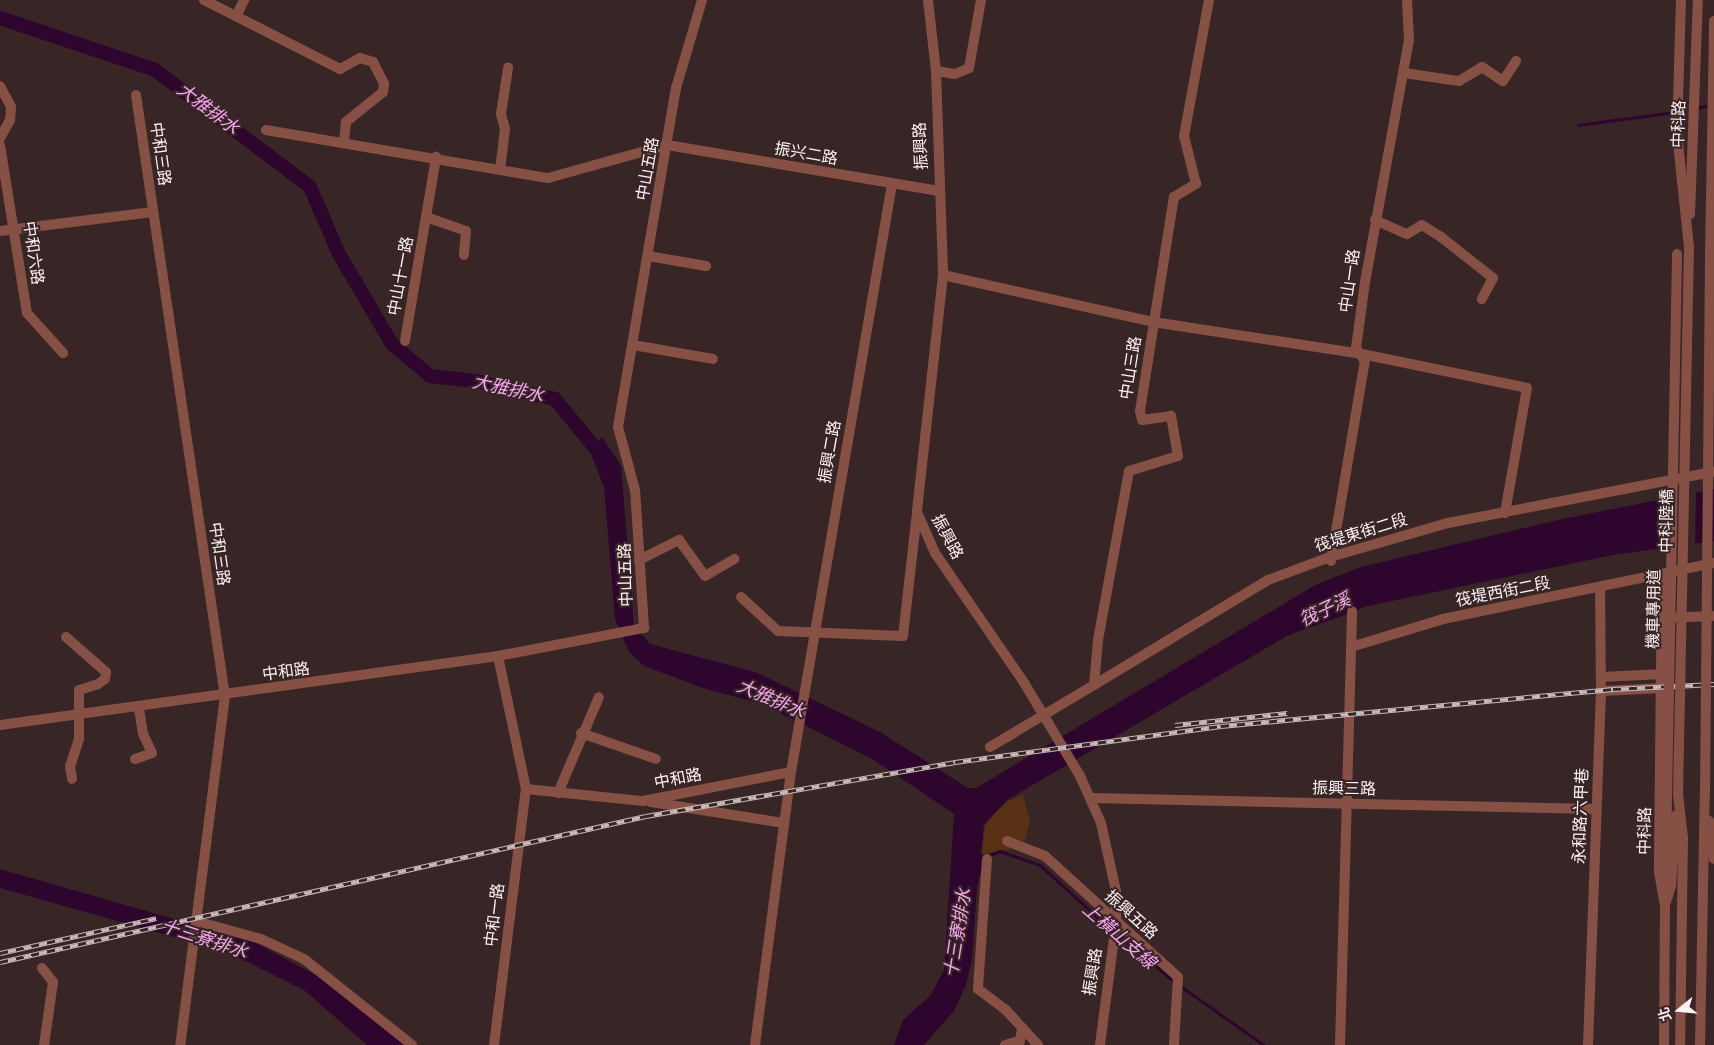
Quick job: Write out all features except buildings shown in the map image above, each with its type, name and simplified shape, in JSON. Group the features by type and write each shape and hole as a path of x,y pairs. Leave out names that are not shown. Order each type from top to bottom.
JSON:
{"street":[{"path":"204,0 340,68 360,58 373,62 384,84 383,92 346,122 344,142"},
{"path":"236,16 244,0"},
{"name":"中山五路","path":"644,628 635,490 618,427 684,50 702,0"},
{"name":"振興路","path":"928,0 936,71 943,275 917,512 935,553 1044,717 1091,798 1114,870 1116,923 1100,1045"},
{"path":"936,71 955,74 969,68 981,0"},
{"name":"中山三路","path":"1094,685 1098,640 1129,471 1178,456 1171,416 1142,420 1140,411 1174,197 1196,184 1184,136 1209,0"},
{"name":"中山一路","path":"1331,560 1365,361 1362,354 1356,348 1375,220 1409,40 1407,0"},
{"name":"中科路","path":"1681,0 1678,133 1689,248"},
{"name":"中科路","path":"1689,248 1698,0"},
{"name":"中科路","path":"1710,256 1714,21"},
{"path":"1404,73 1459,81 1486,68 1503,81 1516,61"},
{"path":"500,170 505,130 501,114 508,68"},
{"path":"0,86 11,107 10,120 0,138"},
{"name":"中和三路","path":"136,95 225,696 180,1045"},
{"path":"266,130 436,157 548,178 667,145"},
{"name":"中和六路","path":"0,145 15,228 27,313 63,353"},
{"name":"振兴二路","path":"667,145 939,192"},
{"name":"中山十一路","path":"405,341 436,157"},
{"name":"振興二路","path":"791,772 892,184"},
{"path":"0,231 153,212"},
{"name":"中山十一路","path":"426,217 466,231 464,256"},
{"path":"1375,220 1408,234 1422,224 1441,237 1493,278 1482,299"},
{"path":"1700,1045 1705,791 1710,256 1714,234"},
{"name":"中科陸橋","path":"1678,794 1689,248"},
{"name":"機車專用道","path":"1665,905 1677,254"},
{"path":"648,256 706,266"},
{"path":"943,275 1153,322 1362,354 1527,388 1505,513"},
{"path":"632,345 713,359"},
{"name":"筏堤東街二段","path":"1094,685 1268,580 1448,522 1505,513 1663,480 1714,472"},
{"path":"741,597 778,631 815,629 903,636 917,512"},
{"path":"639,560 679,540 705,576 734,559"},
{"name":"筏堤西街二段","path":"1352,647 1443,619 1714,563"},
{"name":"中科路","path":"1662,574 1663,688 1659,872 1665,905 1664,1045"},
{"name":"永和路六甲巷","path":"1588,1045 1601,691 1600,588"},
{"path":"1340,1045 1352,611"},
{"path":"1662,618 1714,616"},
{"name":"中和路","path":"0,725 78,717 498,656 616,636 644,628"},
{"path":"66,637 106,672 105,679 98,684 79,690 79,739 70,766 72,779"},
{"path":"498,656 526,789"},
{"path":"1601,676 1663,674"},
{"path":"990,747 1044,717 1094,685"},
{"path":"1601,691 1663,688"},
{"path":"558,792 581,732 599,696"},
{"path":"134,759 152,753 143,734 139,708"},
{"path":"581,732 656,759"},
{"path":"756,1045 791,772"},
{"name":"中和路","path":"526,789 643,801 791,772"},
{"name":"中和一路","path":"494,1045 526,789"},
{"path":"1705,791 1714,859"},
{"path":"1665,905 1672,886 1678,794"},
{"path":"1678,794 1683,838 1680,1045"},
{"name":"振興三路","path":"1091,798 1596,809"},
{"path":"643,801 784,823"},
{"name":"振興五路","path":"1007,841 1045,856 1116,923 1178,976 1174,1045"},
{"path":"986,859 978,989 1005,1009 1038,1045"},
{"path":"195,923 261,939 304,959 412,1045"},
{"path":"42,968 53,982 44,1045"},
{"path":"1005,1045 1019,1043 1022,1029"}],"shaded area":[{"path":"1023,795 1030,822 1023,847 982,854 985,826 991,816 1008,801"}],"water":[{"path":"602,437 621,466 634,626 650,644 755,672 880,732 968,788 976,788 1315,585 1361,567 1562,519 1714,489 1714,541 1613,555 1368,606 1287,636 1007,800 984,825 981,854 985,856 977,887 972,960 966,985 954,1011 924,1045 894,1045 903,1020 930,996 944,970 954,814 874,760 762,704 706,689 644,666 629,652 615,619 604,487 591,454"},
{"name":"十三寮排水","path":"0,869 254,942 338,987 406,1045 367,1045 304,990 227,952 0,888"}],"pier":[{"path":"1696,490 1695,547 1666,551 1667,496"}],"waterway":[{"name":"大雅排水","path":"0,18 155,70 310,187 339,254 392,344 430,376 476,381 555,399 605,460"},
{"path":"1696,108 1710,105"},
{"path":"1578,125 1676,112"},
{"name":"上橫山支線","path":"988,856 1000,851 1040,865 1112,930"},
{"name":"上橫山支線","path":"1118,935 1175,982"},
{"name":"上橫山支線","path":"1182,987 1264,1045"}],"railway":[{"path":"0,962 646,816 955,762 1221,726 1613,689 1714,684"},
{"path":"1175,725 1287,713"},
{"path":"0,953 156,918"}],"water label":[{"name":"筏子溪","path":"1325,610"}]}
